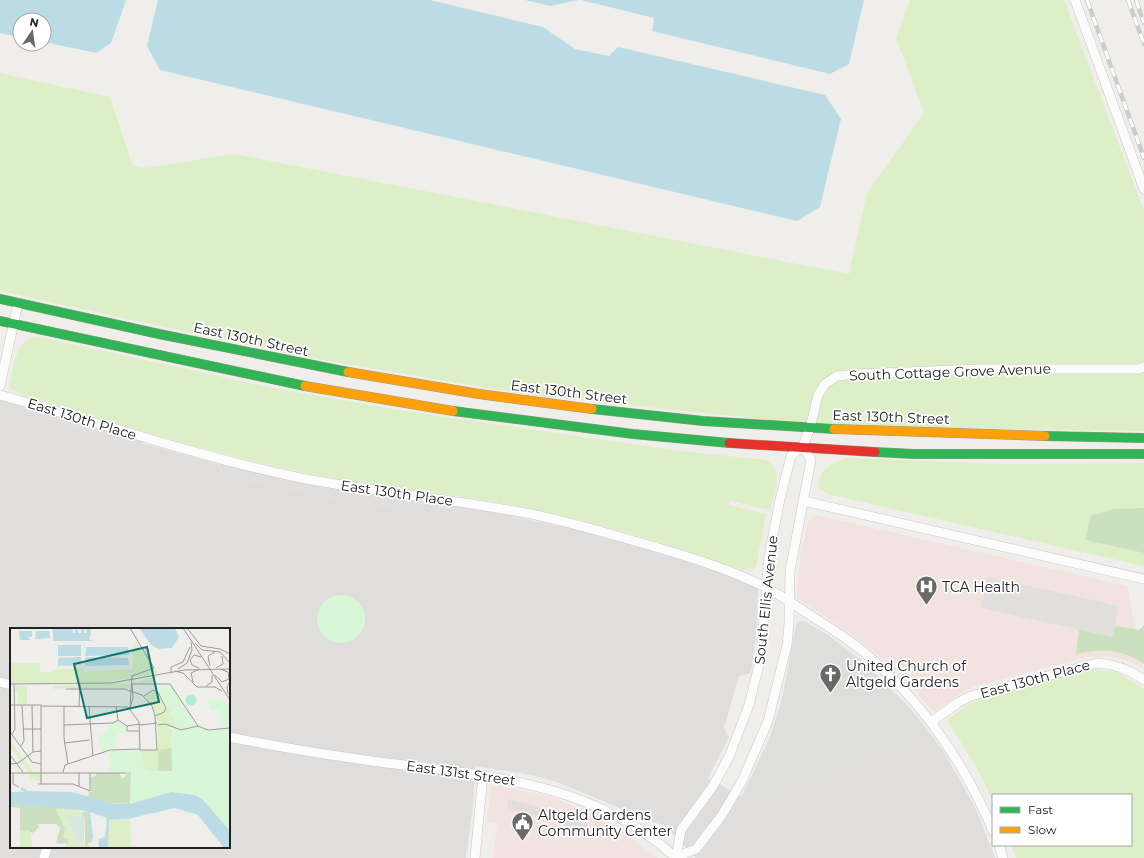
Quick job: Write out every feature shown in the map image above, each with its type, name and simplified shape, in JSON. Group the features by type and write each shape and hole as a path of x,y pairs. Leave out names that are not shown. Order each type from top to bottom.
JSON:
{"main road":[{"name":"East 130th Street","path":"0,299 323,369 487,396 639,415 810,428 915,433 1144,438"},
{"path":"0,321 317,389 481,416 688,440 914,454 1144,454"}],"street":[{"path":"1075,0 1144,189"},
{"path":"0,386 18,303"},
{"name":"South Cottage Grove Avenue","path":"803,446 810,428 818,395 825,384 837,376 978,369 1138,369 1144,367"},
{"name":"East 130th Place","path":"0,395 175,448 252,467 339,485 526,513 560,520 666,550 739,575 766,588 789,602 860,649 912,699 931,722 961,766 992,829"},
{"name":"South Ellis Avenue","path":"803,446 812,460 790,571 787,645 768,721 742,781 709,834 696,849 676,858 681,830 713,786 729,757 749,705 761,657 769,556 791,456 803,446"},
{"path":"804,501 1144,579"},
{"name":"East 130th Place","path":"931,722 959,702 971,696 1097,663 1111,664 1127,669 1144,680"},
{"path":"0,682 10,685"},
{"name":"East 131st Street","path":"230,737 344,757 483,775 530,784 587,802 622,819 652,837 676,858"},
{"path":"475,858 483,775"},
{"path":"999,846 1004,858"},
{"path":"44,858 47,848"}],"shaded area":[{"path":"0,399 50,413 143,454 142,443 218,464 222,475 338,499 335,489 345,490 349,501 426,512 422,501 432,502 519,527 517,517 592,533 668,565 667,554 727,575 758,588 757,626 751,673 739,676 724,728 729,737 708,778 745,799 929,732 944,752 975,807 995,858 696,858 664,825 557,782 532,775 475,766 473,804 466,858 0,858"},
{"path":"49,409 141,437 144,454 53,425"},
{"path":"217,458 334,484 338,499 222,475"},
{"path":"155,459 205,470 201,490 192,489 187,511 196,514 187,552 137,541 145,503 154,504 159,482 150,479"},
{"path":"345,490 422,501 426,512 349,501"},
{"path":"432,502 516,511 519,527 435,513"},
{"path":"816,515 1127,586 1143,668 1124,659 1108,656 1086,657 975,686 962,692 936,710 932,710 899,673 873,651 843,628 797,598 800,557 809,520"},
{"path":"531,530 563,537 562,554 568,564 563,584 572,586 562,628 512,617 521,575 531,576 536,554 527,551"},
{"path":"592,533 667,554 668,565 595,544"},
{"path":"988,577 1119,606 1112,637 981,608"},
{"path":"119,615 169,626 169,628 116,628"},
{"path":"799,621 804,621 828,635 866,664 909,707 929,732 745,799 741,798 770,737 782,699 796,625"},
{"path":"495,686 547,697 542,717 533,715 528,738 536,741 531,764 481,753 486,729 496,731 501,708 491,706"},
{"path":"500,786 549,796 572,805 618,829 658,858 493,858 497,824 487,822 491,787"},
{"path":"508,799 551,810 549,819 507,808"},
{"path":"556,811 597,830 593,839 552,820"}],"green space":[{"path":"910,0 1064,0 1144,211 1144,431 866,427 801,423 523,394 294,355 0,291 0,73 110,97 133,166 145,168 235,154 849,274 867,193 924,113 896,38"},
{"path":"35,336 268,387 405,411 681,451 766,460 772,464 777,476 776,490 770,510 730,501 728,505 766,514 756,567 750,570 745,569 744,571 687,551 630,534 571,518 513,505 340,480 278,467 166,438 19,394 19,392 11,389 9,386 14,363 22,345"},
{"path":"847,458 1002,464 1144,463 1144,508 1114,509 1085,540 1144,553 1144,566 827,494 818,487 823,471 831,465"},
{"path":"1144,508 1144,553 1085,540 1091,516 1114,509"},
{"path":"341,595 350,597 358,602 363,610 365,619 363,628 358,636 350,641 341,643 332,641 324,636 319,628 317,619 319,610 324,602 332,597"},
{"path":"1144,625 1144,664 1128,655 1112,651 1094,651 1076,654 1079,629 1112,637 1115,626 1139,630"},
{"path":"1093,669 1118,672 1144,689 1144,858 1016,858 1011,846 1132,846 1132,794 992,794 992,798 977,768 947,720 967,705 982,699"}],"water":[{"path":"0,0 126,0 111,43 96,53 52,44 52,12 12,12 12,35 0,33"},
{"path":"158,0 430,0 543,27 575,49 609,56 618,47 825,95 841,119 820,207 797,221 160,70 147,46"},
{"path":"525,0 578,0 550,6"},
{"path":"581,0 864,0 849,64 830,74 652,31 654,18"}],"railway":[{"path":"1087,0 1144,158"},
{"path":"1128,0 1144,44"},
{"path":"1136,0 1144,23"}],"traffic: fast":[{"path":"0,299 159,334 348,372"},
{"path":"0,321 305,386"},
{"path":"592,409 703,421 834,429"},
{"path":"453,411 633,434 729,443"},
{"path":"1045,436 1144,438"},
{"path":"875,452 914,454 1144,454"}],"traffic: slow":[{"path":"348,372 479,394 592,409"},
{"path":"305,386 453,411"},
{"path":"834,429 1045,436"}],"traffic: jam":[{"path":"729,443 875,452"}],"place":[{"name":"TCA Health","path":"926,606"},
{"name":"United Church of Altgeld Gardens","path":"830,694"},
{"name":"Altgeld Gardens Community Center","path":"522,842"}]}
